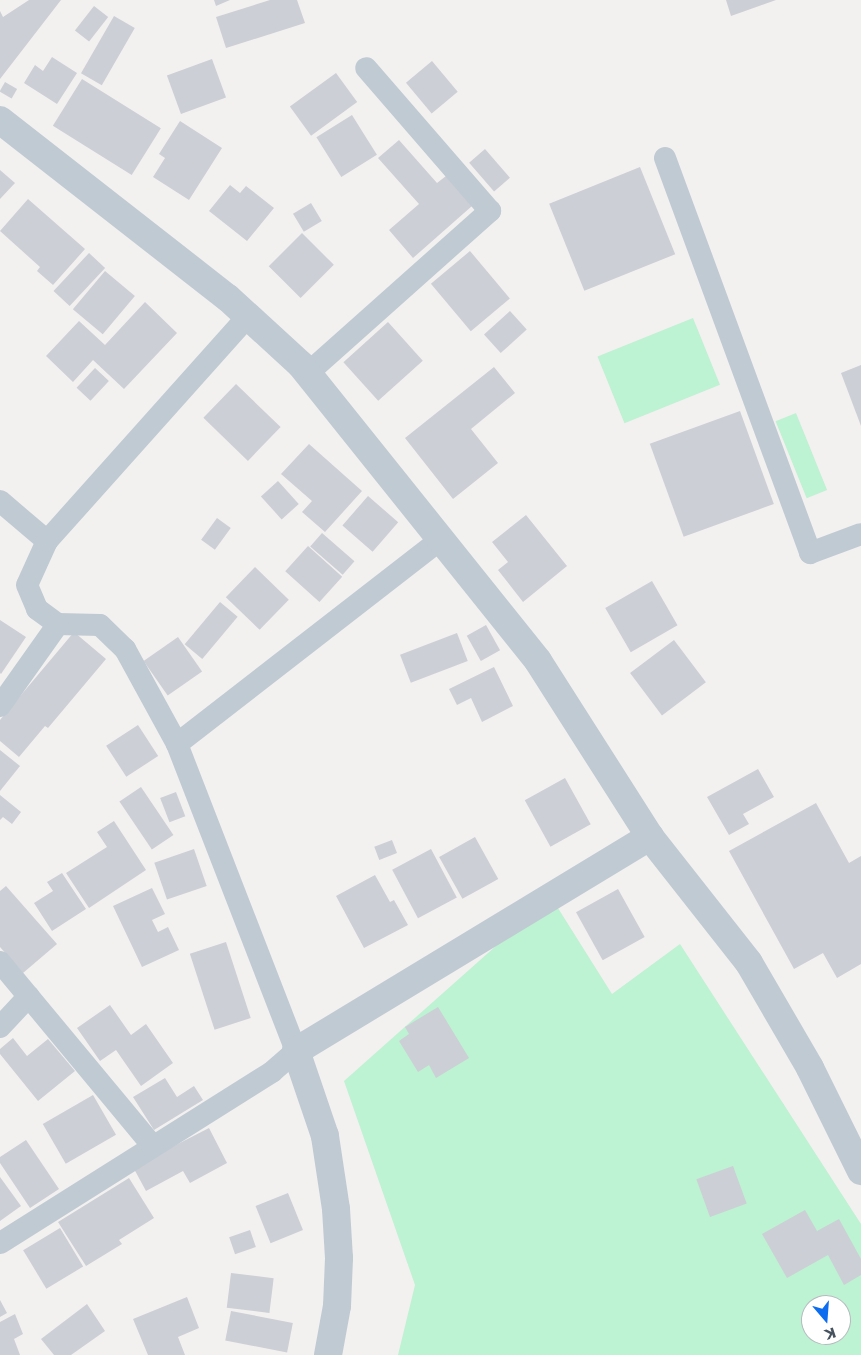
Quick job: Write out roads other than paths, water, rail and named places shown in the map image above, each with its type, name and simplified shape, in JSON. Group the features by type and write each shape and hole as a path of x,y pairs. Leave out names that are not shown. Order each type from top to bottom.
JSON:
{"street":[{"path":"308,373 490,211 366,68"},
{"path":"0,120 228,298 308,373 538,661 650,837 749,963 810,1068 861,1171"},
{"path":"665,158 810,553 861,534"},
{"path":"248,316 47,540 27,585 38,609 58,624 100,625 125,649 177,744 296,1051 324,1136 336,1210 339,1258 337,1306 328,1355"},
{"path":"0,501 47,540"},
{"path":"177,744 441,540"},
{"path":"0,706 58,624"},
{"path":"0,1243 272,1072 296,1051 650,837"},
{"path":"0,962 153,1146"},
{"path":"0,1027 29,996"}]}
